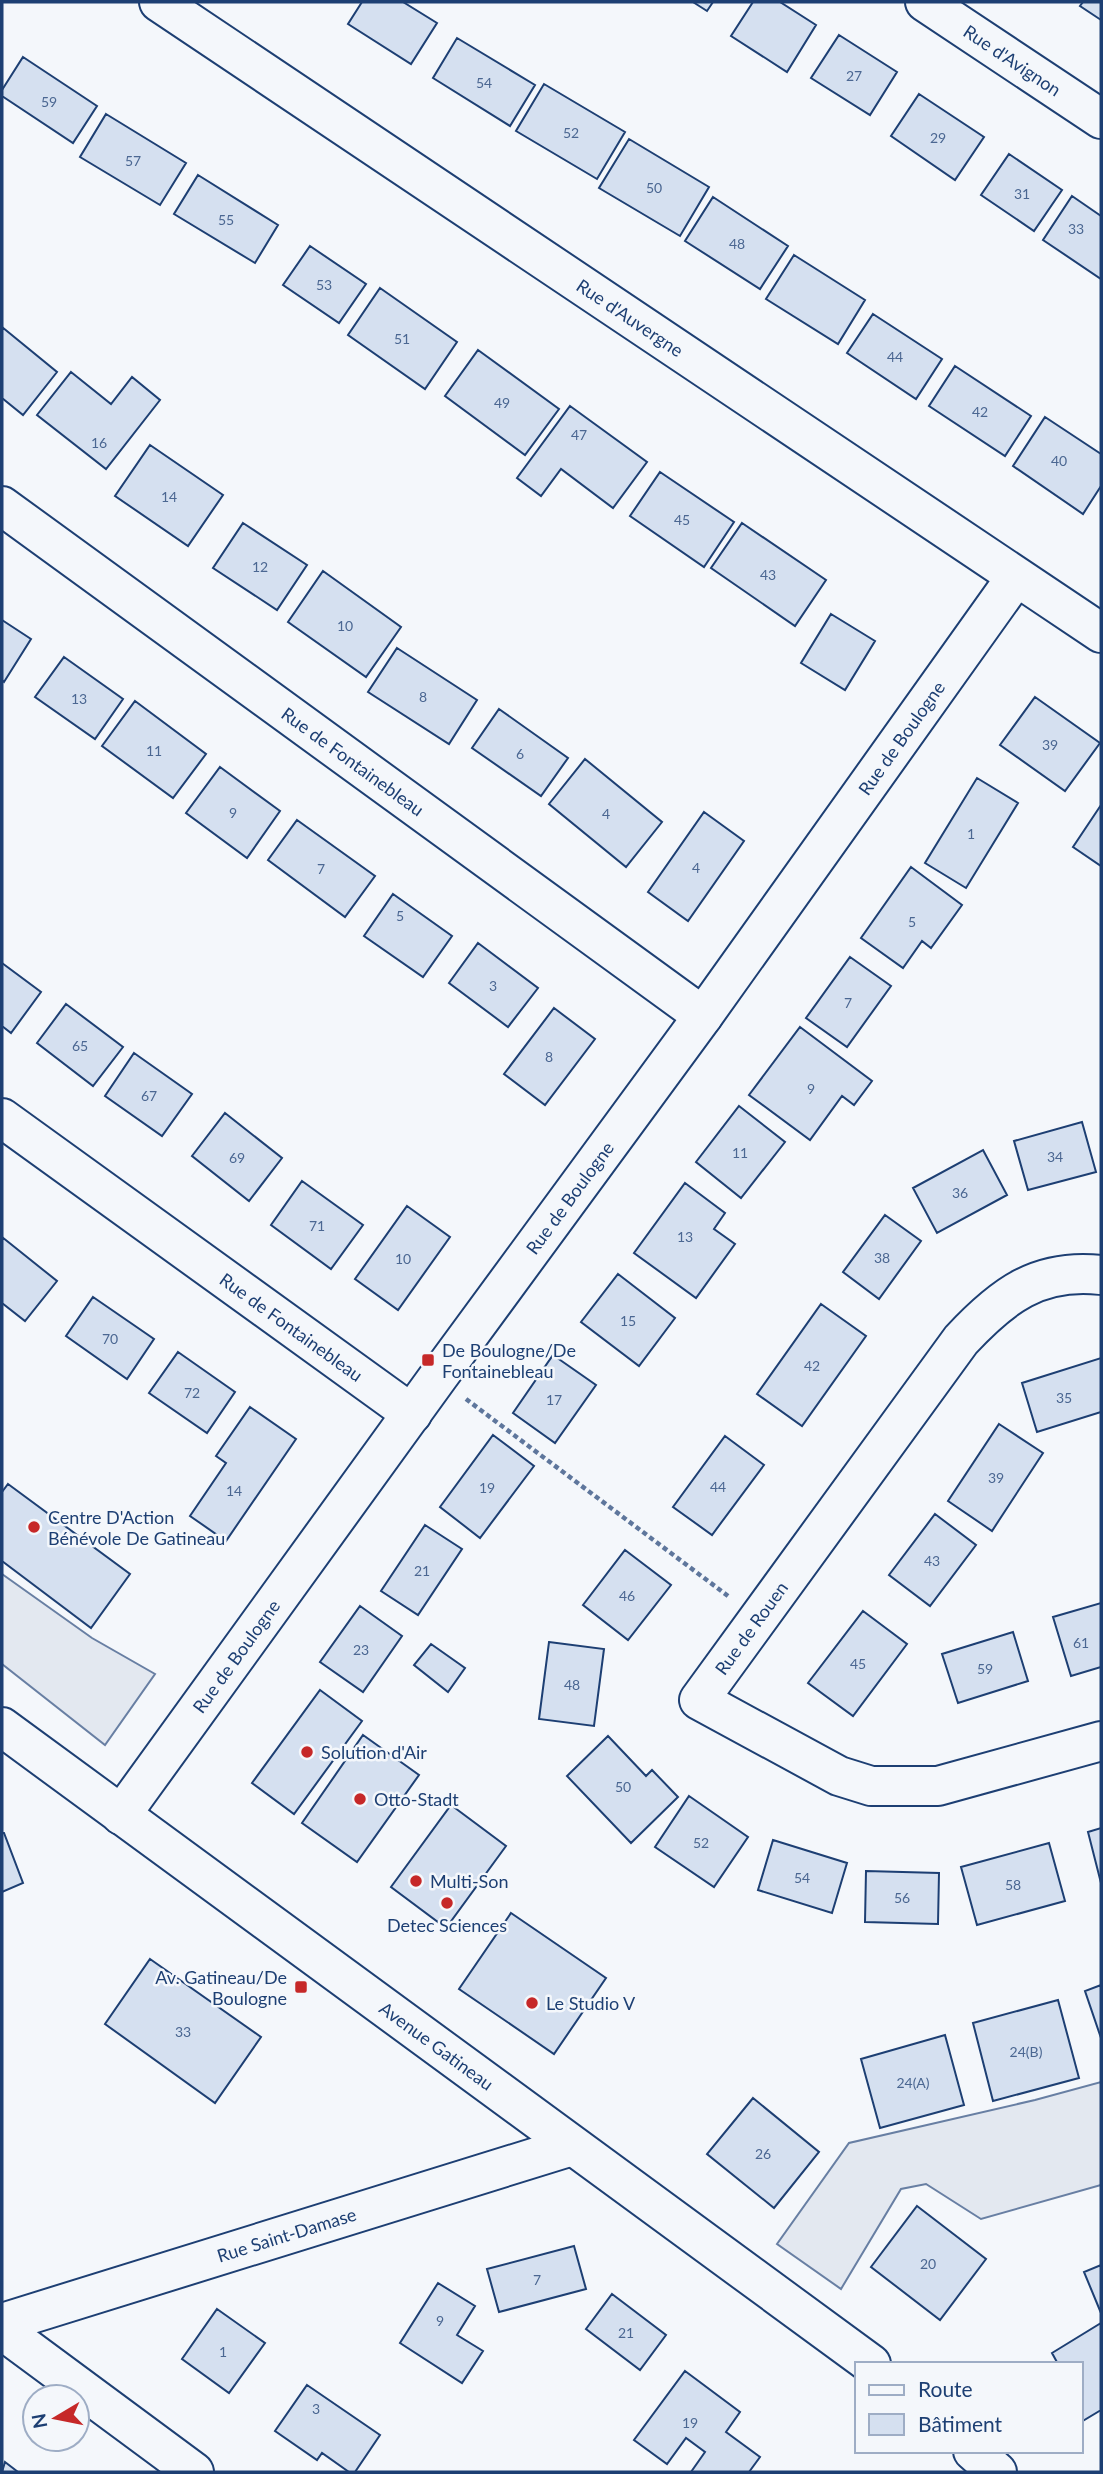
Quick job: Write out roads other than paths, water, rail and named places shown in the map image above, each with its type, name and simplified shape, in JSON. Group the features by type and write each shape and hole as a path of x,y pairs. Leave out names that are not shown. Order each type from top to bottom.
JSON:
{"street":[{"name":"Rue d'Auvergne","path":"159,2 1101,633"},
{"name":"Rue d'Avignon","path":"925,2 1101,120"},
{"name":"Rue de Fontainebleau","path":"2,506 703,1017"},
{"name":"Rue de Boulogne","path":"121,1815 703,1017 1016,577"},
{"name":"Rue de Fontainebleau","path":"2,1118 412,1414"},
{"name":"Rue de Rouen","path":"1101,1276 1066,1273 1042,1279 1010,1296 984,1315 961,1340 699,1700 839,1776 871,1786 938,1786 1101,1741"},
{"name":"Avenue Gatineau","path":"2,1727 869,2362"},
{"name":"Rue Saint-Damase","path":"2,2323 572,2146"},
{"path":"2,2330 194,2472"},
{"path":"975,2453 997,2472"}],"place":[{"name":"De Boulogne/De Fontainebleau","path":"428,1360"},
{"name":"Centre D'Action Bénévole De Gatineau","path":"34,1527"},
{"name":"Solution d'Air","path":"307,1752"},
{"name":"Otto-Stadt","path":"360,1799"},
{"name":"Multi-Son","path":"416,1881"},
{"name":"Detec Sciences","path":"447,1903"},
{"name":"Av. Gatineau/De Boulogne","path":"301,1987"},
{"name":"Le Studio V","path":"532,2003"}]}
